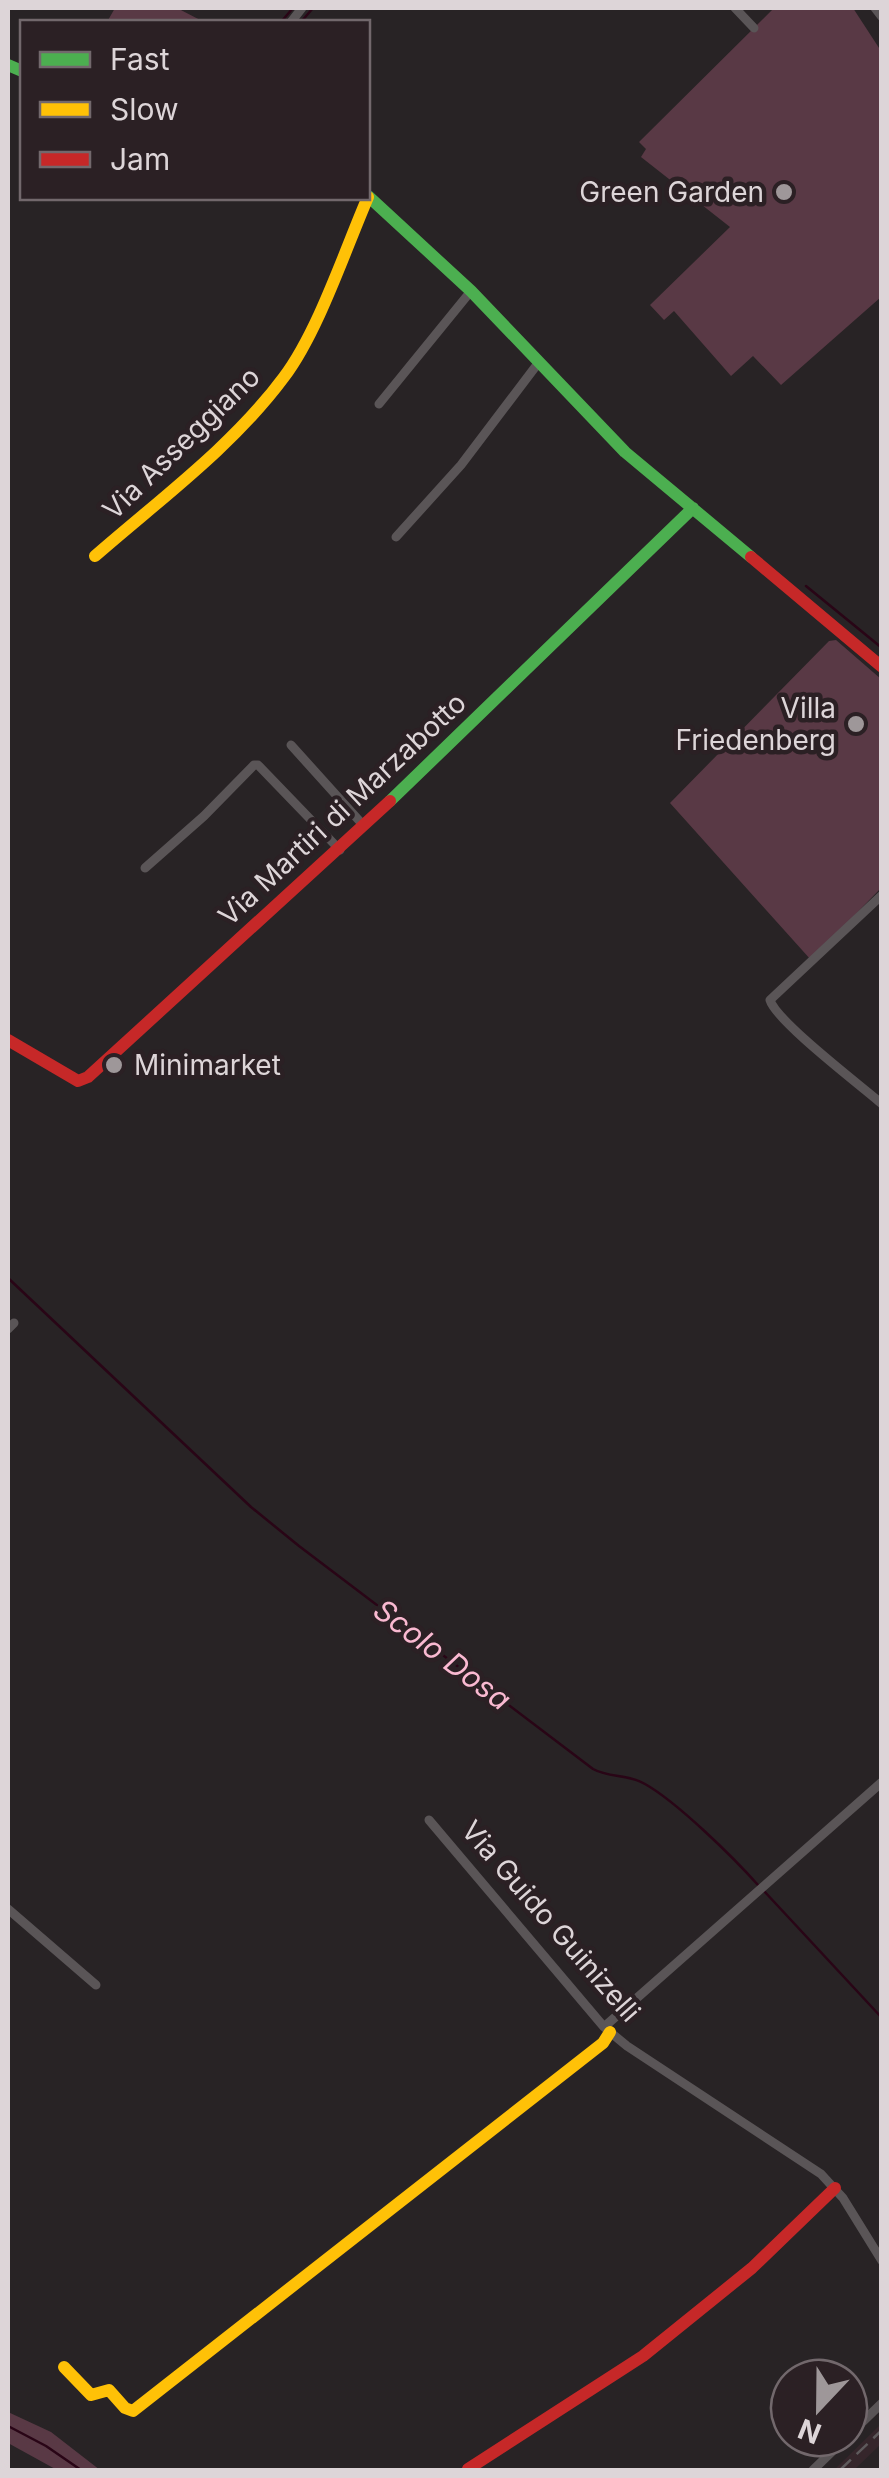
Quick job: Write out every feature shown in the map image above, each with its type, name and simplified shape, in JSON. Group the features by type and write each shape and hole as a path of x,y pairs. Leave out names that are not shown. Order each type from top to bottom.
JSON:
{"street":[{"path":"875,8 882,17"},
{"path":"740,9 754,28"},
{"name":"Via Asseggiano","path":"370,198 470,292 612,439 882,666"},
{"name":"Via Asseggiano","path":"96,556 214,454 283,378 300,352 366,200"},
{"path":"379,404 470,292"},
{"path":"396,538 462,465 538,362"},
{"name":"Via Martiri di Marzabotto","path":"8,1040 67,1077 85,1080 340,850 693,508"},
{"path":"291,746 364,826"},
{"path":"144,868 204,816 254,765 340,850"},
{"path":"882,895 770,1000 771,1006 882,1104"},
{"path":"64,2367 86,2392 96,2395 110,2390 132,2411 603,2043 607,2030 882,1782"},
{"name":"Via Guido Guinizelli","path":"430,1820 607,2030 808,2165 835,2188 882,2261"},
{"path":"8,1909 96,1985"},
{"path":"468,2469 643,2356 752,2268 835,2188"}],"shaded area":[{"path":"115,8 177,8 200,20 108,20"},
{"name":"Green Garden","path":"774,8 853,8 881,51 881,297 781,385 753,356 731,376 674,311 664,320 650,305 730,227 641,157 646,149 639,142"},
{"path":"836,640 881,679 881,888 811,960 670,803 829,641"},
{"path":"8,2412 51,2432 100,2470 57,2470 8,2443"},
{"path":"881,2424 881,2444 869,2456 869,2436"},
{"path":"846,2458 866,2458 854,2470 834,2470"}],"waterway":[{"path":"283,20 293,8"},
{"path":"303,20 313,8"},
{"path":"806,586 882,648"},
{"name":"Scolo Dosa","path":"8,1278 251,1507 299,1546 593,1769 639,1781 673,1803 758,1885"},
{"name":"Scolo Dosa","path":"764,1891 882,2018"},
{"path":"8,2426 81,2470"}],"railway":[{"path":"840,2470 882,2430"}],"traffic: fast":[{"path":"8,65 20,70"},
{"path":"370,198 471,291 625,452 751,557"},
{"path":"390,801 693,508"}],"traffic: slow":[{"path":"95,556 219,449 284,377 319,314 367,200"},
{"path":"64,2367 91,2395 109,2390 125,2408 133,2411 603,2043 610,2032"}],"traffic: jam":[{"path":"751,557 882,667"},
{"path":"8,1040 78,1081 88,1077 390,801"},
{"path":"468,2469 643,2356 752,2268 835,2188"}],"place":[{"name":"Green Garden","path":"784,192"},
{"name":"Villa Friedenberg","path":"856,724"},
{"name":"Minimarket","path":"114,1065"}]}
